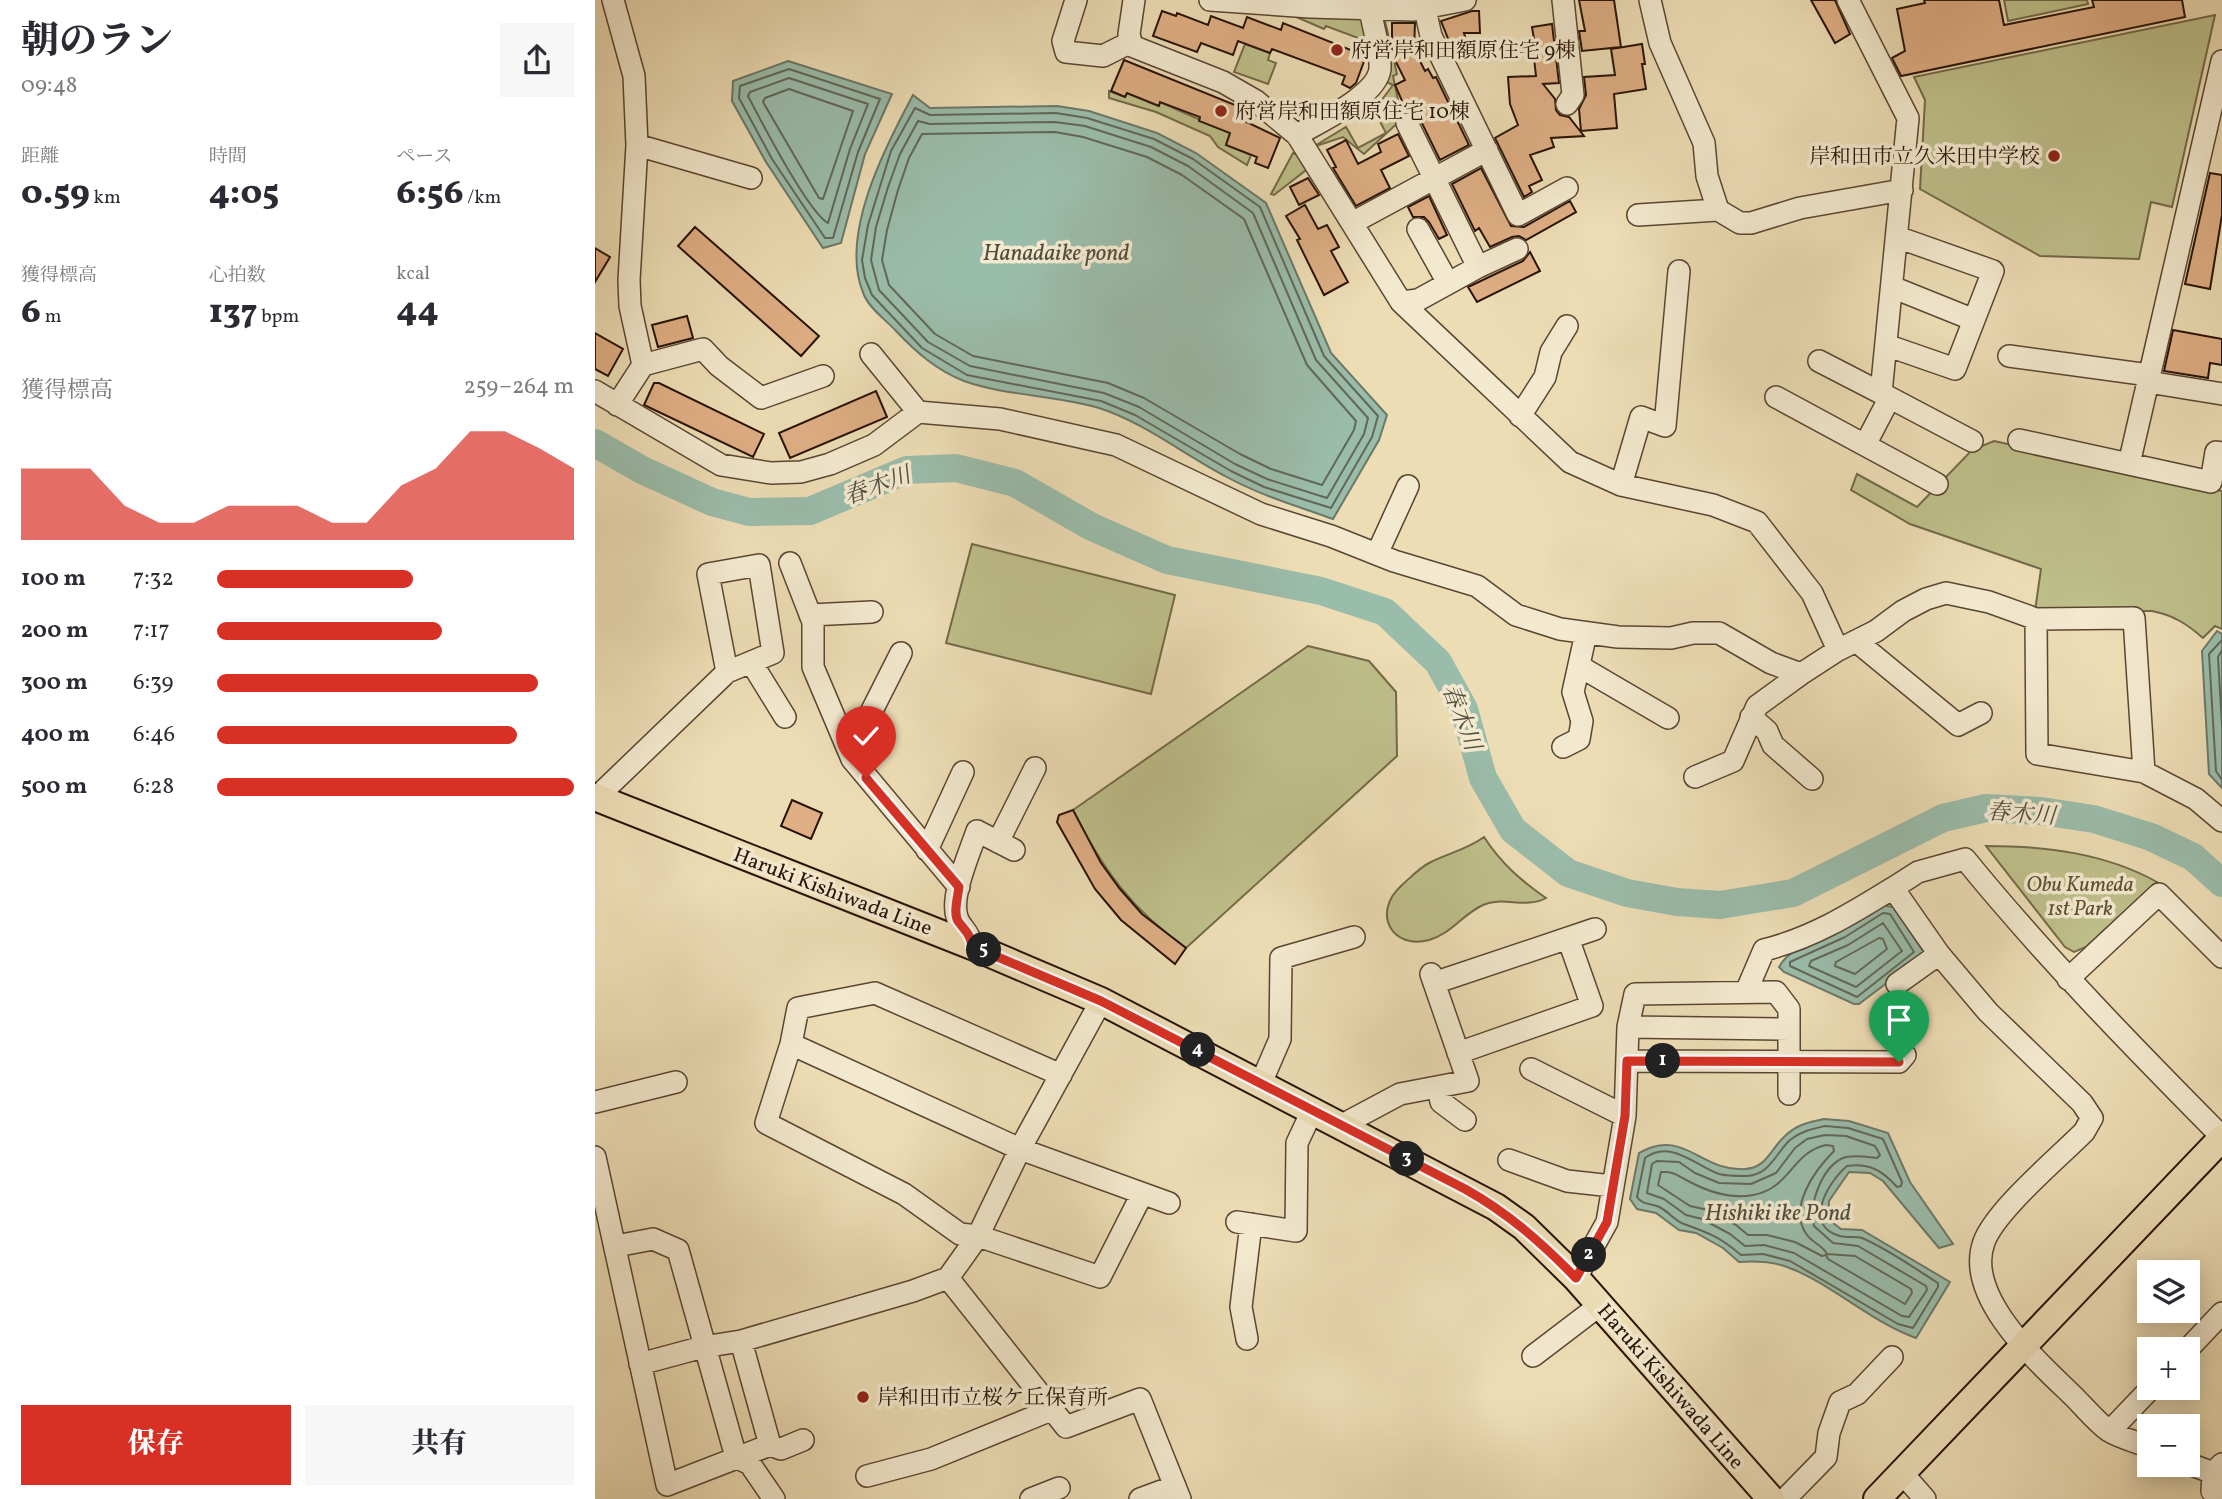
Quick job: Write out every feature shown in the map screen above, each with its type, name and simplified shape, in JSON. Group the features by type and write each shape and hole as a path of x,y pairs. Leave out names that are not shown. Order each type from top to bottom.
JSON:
{"main road":[{"name":"Haruki Kishiwada Line","path":"596,798 972,946 1101,1001 1313,1109 1496,1207 1524,1227 1576,1278 1760,1494"},
{"path":"1877,1499 2222,1138"}],"street":[{"path":"613,0 634,76 637,145 629,280 630,306 643,365"},
{"path":"1076,0 1063,41 1066,51 1103,56 1131,42"},
{"path":"1134,0 1129,34 1132,46 1223,82 1256,101 1297,135 1401,302 1570,462 1621,485 1713,505 1757,522 1812,593 1847,645 1928,688 1958,725 1981,713"},
{"path":"1210,0 1370,9 1425,9 1465,0"},
{"path":"1563,0 1573,95 1567,104"},
{"path":"1650,0 1660,43 1704,143 1708,158 1707,176 1718,210"},
{"path":"1848,0 1908,118 1886,345 1885,396 1865,445"},
{"path":"1297,135 1363,96 1377,80 1380,65 1370,9"},
{"path":"1425,9 1431,36 1518,215 1567,188"},
{"path":"2129,464 2222,61"},
{"path":"1407,124 1478,267"},
{"path":"637,145 751,178"},
{"path":"1352,223 1487,150"},
{"path":"1638,215 1718,210 1740,223 1751,223 1800,208 1902,190"},
{"path":"1418,229 1448,283"},
{"path":"1886,345 1955,369 1993,271 1897,237"},
{"path":"1401,302 1418,300 1517,249"},
{"path":"1621,485 1641,417 1665,426 1679,271"},
{"path":"1892,286 1974,320"},
{"path":"1520,416 1545,377 1551,352 1567,326"},
{"path":"617,405 643,365 703,349 719,366 761,398 823,376"},
{"path":"871,354 918,412"},
{"path":"2010,356 2149,378 2222,394"},
{"path":"1819,361 1972,442"},
{"path":"595,391 721,465 771,473 801,472 831,464 874,445 918,412 1000,419 1116,445 1261,514 1476,586 1516,615 1560,629 1618,637 1671,638 1693,633 1719,632 1771,663 1801,674"},
{"path":"1776,397 1937,484"},
{"path":"2019,440 2211,482 2216,452 2222,453"},
{"path":"1377,554 1408,486"},
{"path":"790,563 813,622 813,667 850,754 866,778 959,887"},
{"path":"596,798 727,672 773,653 759,565 708,574 727,672"},
{"path":"1695,777 1733,761 1757,706 1801,674 1847,645 1876,631 1903,611 1926,598 1946,593 1989,602 2036,620 2134,618 2144,772"},
{"path":"810,615 872,612"},
{"path":"2036,620 2037,754 2144,772 2196,799 2222,821"},
{"path":"1563,747 1579,739 1582,721 1573,692 1587,633"},
{"path":"850,754 901,653"},
{"path":"751,662 785,717"},
{"path":"1579,666 1668,718"},
{"path":"1751,717 1767,731 1773,745 1812,779"},
{"path":"972,946 969,932 958,921 956,914 959,887 977,831 1006,846 1035,768"},
{"path":"927,850 963,772"},
{"path":"1746,992 1764,950 1801,939 1831,925 1918,872 1965,859 2068,979 2222,1138"},
{"path":"1893,888 1939,954 1987,1012 2082,1102 2092,1118 2084,1132 1994,1221 1983,1244 1981,1266 1987,1289 2003,1321 2022,1347 2110,1431 2137,1442"},
{"path":"2068,979 2159,894 2222,957"},
{"path":"1342,1125 1400,1094 1468,1081 1433,978 1595,929"},
{"path":"1262,1083 1280,1039 1281,958 1354,937"},
{"path":"1458,1053 1592,1006 1569,938"},
{"path":"1897,984 1939,954"},
{"path":"1576,1278 1607,1222 1625,1116 1628,1027 1635,994 1776,992 1789,1009 1789,1094"},
{"path":"1061,1074 875,993 798,1008 791,1044 766,1123 904,1194 960,1234 978,1236 1100,1277 1142,1194"},
{"path":"640,1364 703,1347 741,1341 913,1291 948,1278 978,1236 1020,1149 1101,1001"},
{"path":"1628,1027 1789,1028"},
{"path":"791,1044 1020,1149 1169,1203"},
{"path":"1627,1061 1899,1062 1905,1055"},
{"path":"1531,1069 1625,1116"},
{"path":"595,1102 676,1082"},
{"path":"1437,1087 1441,1102 1465,1120"},
{"path":"1247,1339 1241,1307 1244,1223 1296,1231 1297,1143 1313,1109"},
{"path":"595,1157 667,1485 770,1445 781,1449 803,1440"},
{"path":"1509,1160 1567,1181 1612,1186"},
{"path":"616,1246 653,1239 678,1250 736,1457 750,1464 774,1499"},
{"path":"948,1278 1066,1427 1140,1399 1177,1492 1140,1499"},
{"path":"1533,1356 1600,1306"},
{"path":"2199,1337 2222,1313"},
{"path":"741,1341 770,1445"},
{"path":"1785,1499 1826,1457 1829,1433 1840,1402 1857,1394 1892,1357"},
{"path":"2110,1431 2140,1400"},
{"path":"867,1476 931,1459 1051,1410"},
{"path":"1902,1473 1925,1499"},
{"path":"2200,1473 2216,1485"},
{"path":"1031,1499 1059,1488"}],"green space":[{"path":"2004,0 2087,0 2088,4 2008,21"},
{"name":"岸和田市立久米田中学校","path":"2215,15 2172,207 2151,202 2139,259 2040,256 1920,189 1925,100 1914,77"},
{"path":"1294,16 1358,18 1366,23 1369,46 1360,42 1361,39 1326,26 1324,29"},
{"path":"1385,21 1397,74 1393,76 1402,119 1364,154 1343,137 1313,147 1346,127 1358,148 1386,133 1374,110 1393,85 1382,80 1382,22"},
{"path":"1245,44 1270,53 1268,60 1276,63 1268,84 1234,72"},
{"path":"1109,91 1125,97 1127,93 1158,106 1160,102 1230,133 1226,145 1251,155 1247,165 1218,147 1210,136 1156,112 1109,98"},
{"path":"1293,153 1303,157 1310,167 1274,195 1271,194"},
{"path":"1994,441 2222,491 2222,629 2215,626 2203,638 2179,621 2152,611 2035,611 2041,569 1910,524 1851,490 1857,474 1917,507 1972,450"},
{"path":"972,544 1175,595 1151,694 946,643"},
{"path":"1308,646 1369,661 1396,692 1397,756 1186,948 1150,919 1120,887 1095,851 1073,810"},
{"path":"1484,837 1512,870 1546,898 1531,902 1483,905 1444,933 1429,940 1416,942 1396,935 1387,918 1388,908 1392,897 1401,886 1427,864"},
{"name":"Obu Kumeda 1st Park","path":"1986,846 2074,853 2117,864 2157,882 2086,947 2074,952 2065,947"}],"water":[{"path":"788,61 892,94 865,154 841,243 823,248 766,162 732,101 733,81"},
{"name":"Hanadaike pond","path":"913,95 930,108 1057,106 1089,111 1157,133 1196,153 1266,203 1331,353 1387,415 1379,440 1333,519 1238,483 1147,430 1099,408 980,386 954,377 919,353 870,305 857,272 861,220 878,166"},
{"path":"2217,631 2222,634 2222,788 2209,774 2202,651"},
{"path":"1880,905 1893,907 1925,954 1859,1004 1784,972 1779,967 1799,948 1842,930"},
{"name":"Hishiki ike Pond","path":"1824,1119 1849,1121 1888,1133 1910,1182 1953,1244 1939,1248 1883,1181 1870,1173 1849,1172 1829,1201 1828,1219 1841,1229 1862,1230 1950,1282 1916,1338 1882,1322 1819,1282 1787,1267 1739,1262 1723,1248 1696,1233 1679,1230 1656,1213 1637,1209 1630,1199 1639,1153 1655,1146 1680,1147 1729,1168 1752,1168 1764,1161 1789,1132"}],"building":[{"path":"1579,0 1614,0 1621,47 1582,51 1579,31 1585,31"},
{"path":"1811,0 1835,0 1850,34 1835,43"},
{"path":"1924,0 1999,0 2004,25 2094,7 2092,0 2182,0 2185,17 1901,76 1892,58 1905,51 1897,9 1925,3"},
{"name":"府営岸和田額原住宅 9棟","path":"1162,11 1176,16 1177,13 1208,25 1211,16 1243,28 1247,17 1281,30 1283,23 1366,56 1356,83 1350,88 1342,84 1345,76 1272,49 1270,53 1238,41 1233,55 1201,43 1197,52 1153,36"},
{"path":"1479,11 1480,33 1464,33 1468,47 1453,51 1441,21"},
{"path":"1392,23 1415,23 1414,49 1425,71 1428,69 1433,78 1436,77 1469,145 1440,160 1419,117 1406,110 1395,85 1405,80 1392,54"},
{"path":"1552,24 1559,83 1543,84 1555,99 1556,110 1560,115 1569,117 1584,136 1551,138 1554,147 1530,155 1542,180 1529,186 1532,192 1524,197 1495,138 1518,125 1510,104 1508,77 1536,76 1534,58 1537,58 1532,27"},
{"path":"1642,44 1646,89 1614,94 1617,128 1581,131 1579,109 1586,95 1584,77 1615,75 1611,49"},
{"name":"府営岸和田額原住宅 10棟","path":"1124,60 1240,107 1236,117 1280,138 1268,168 1255,163 1257,157 1226,145 1230,133 1199,121 1200,117 1160,102 1159,106 1127,93 1125,97 1111,91"},
{"path":"1398,134 1409,156 1381,170 1390,188 1356,206 1333,168 1336,167 1327,150 1346,140 1358,164 1381,152 1378,144"},
{"path":"1481,168 1511,226 1524,227 1570,201 1576,212 1526,240 1519,236 1512,237 1490,247 1479,228 1475,231 1452,184"},
{"path":"2210,173 2222,175 2222,215 2210,289 2185,284"},
{"path":"1308,178 1319,195 1299,205 1290,187"},
{"path":"1429,196 1447,235 1439,239 1429,222 1424,217 1413,217 1408,207"},
{"path":"1305,205 1318,229 1327,225 1339,247 1331,251 1348,282 1324,295 1297,240 1300,239 1286,216"},
{"path":"695,227 819,336 801,356 678,246"},
{"path":"595,248 610,257 595,282"},
{"path":"1530,252 1540,271 1477,302 1468,287 1523,261"},
{"path":"687,316 693,338 658,347 652,325"},
{"path":"2173,330 2222,339 2222,365 2210,363 2208,378 2164,371"},
{"path":"595,333 623,349 608,376 595,369"},
{"path":"654,383 659,383 764,434 753,457 644,405"},
{"path":"876,391 887,417 790,458 779,433"},
{"path":"792,800 822,813 811,839 781,826"},
{"path":"1073,810 1101,863 1120,889 1142,914 1186,948 1175,964 1121,920 1095,889 1057,822 1059,815"}],"waterway":[{"name":"春木川","path":"595,443 642,470 712,502 749,512 810,511 907,470 956,468 1015,483 1092,527 1167,560 1321,591 1385,612 1438,662 1464,709 1483,778 1513,830 1568,873 1627,893 1677,902 1720,905 1793,893 1943,818 1986,808 2041,811 2094,819 2151,837 2193,857 2222,883"}],"place":[{"name":"府営岸和田額原住宅 9棟","path":"1337,50"},
{"name":"府営岸和田額原住宅 10棟","path":"1221,111"},
{"name":"岸和田市立久米田中学校","path":"2054,156"},
{"name":"岸和田市立桜ケ丘保育所","path":"863,1397"}],"route":[{"path":"866,778 959,887 956,914 958,921 969,932 972,946 1101,1001 1465,1189 1524,1227 1576,1278 1607,1222 1625,1116 1627,1061 1899,1062"}]}
